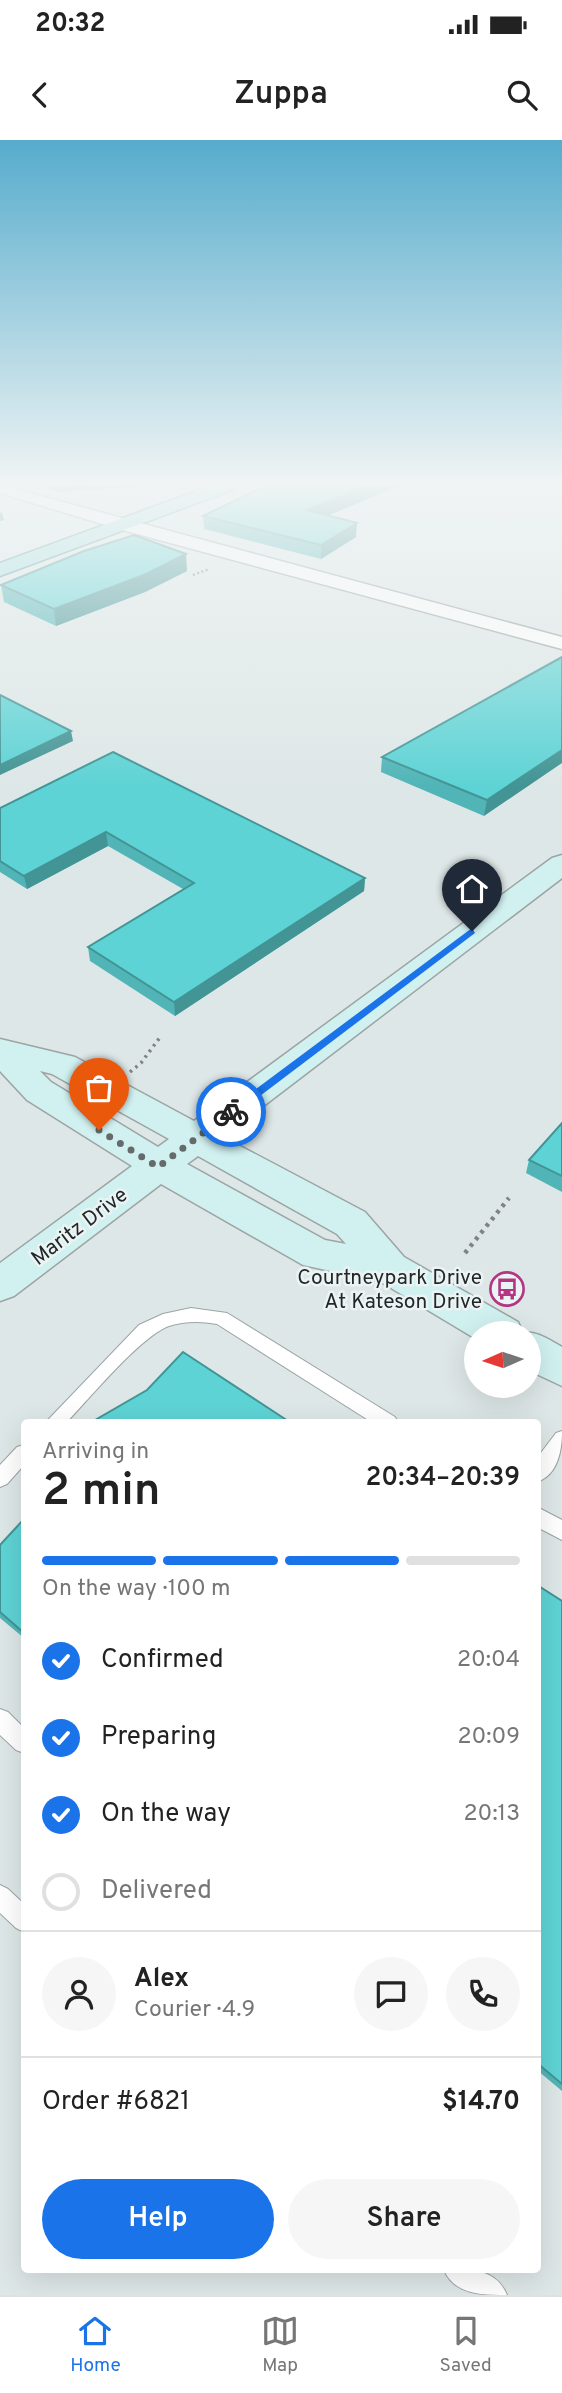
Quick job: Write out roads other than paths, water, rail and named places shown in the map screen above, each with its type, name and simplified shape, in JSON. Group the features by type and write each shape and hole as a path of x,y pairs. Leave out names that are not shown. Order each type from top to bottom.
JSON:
{"main road":[{"name":"Maritz Drive","path":"0,1285 562,864"},
{"path":"0,1050 64,1065 351,1223 390,1268 481,1321"},
{"path":"0,1050 39,1091 158,1167 317,1254 390,1268"},
{"path":"541,1356 562,1368"}],"street":[{"path":"347,586 562,643"}],"lane":[{"path":"58,1419 145,1330 160,1321 183,1314 221,1318 383,1419"},
{"path":"541,1468 562,1439"},
{"path":"0,1478 21,1456"},
{"path":"541,1518 562,1531"},
{"path":"0,1720 21,1739"},
{"path":"0,1897 21,1917"},
{"path":"462,2273 493,2295"}],"place":[{"name":"Courtneypark Drive At Kateson Drive","path":"507,1289"}]}
